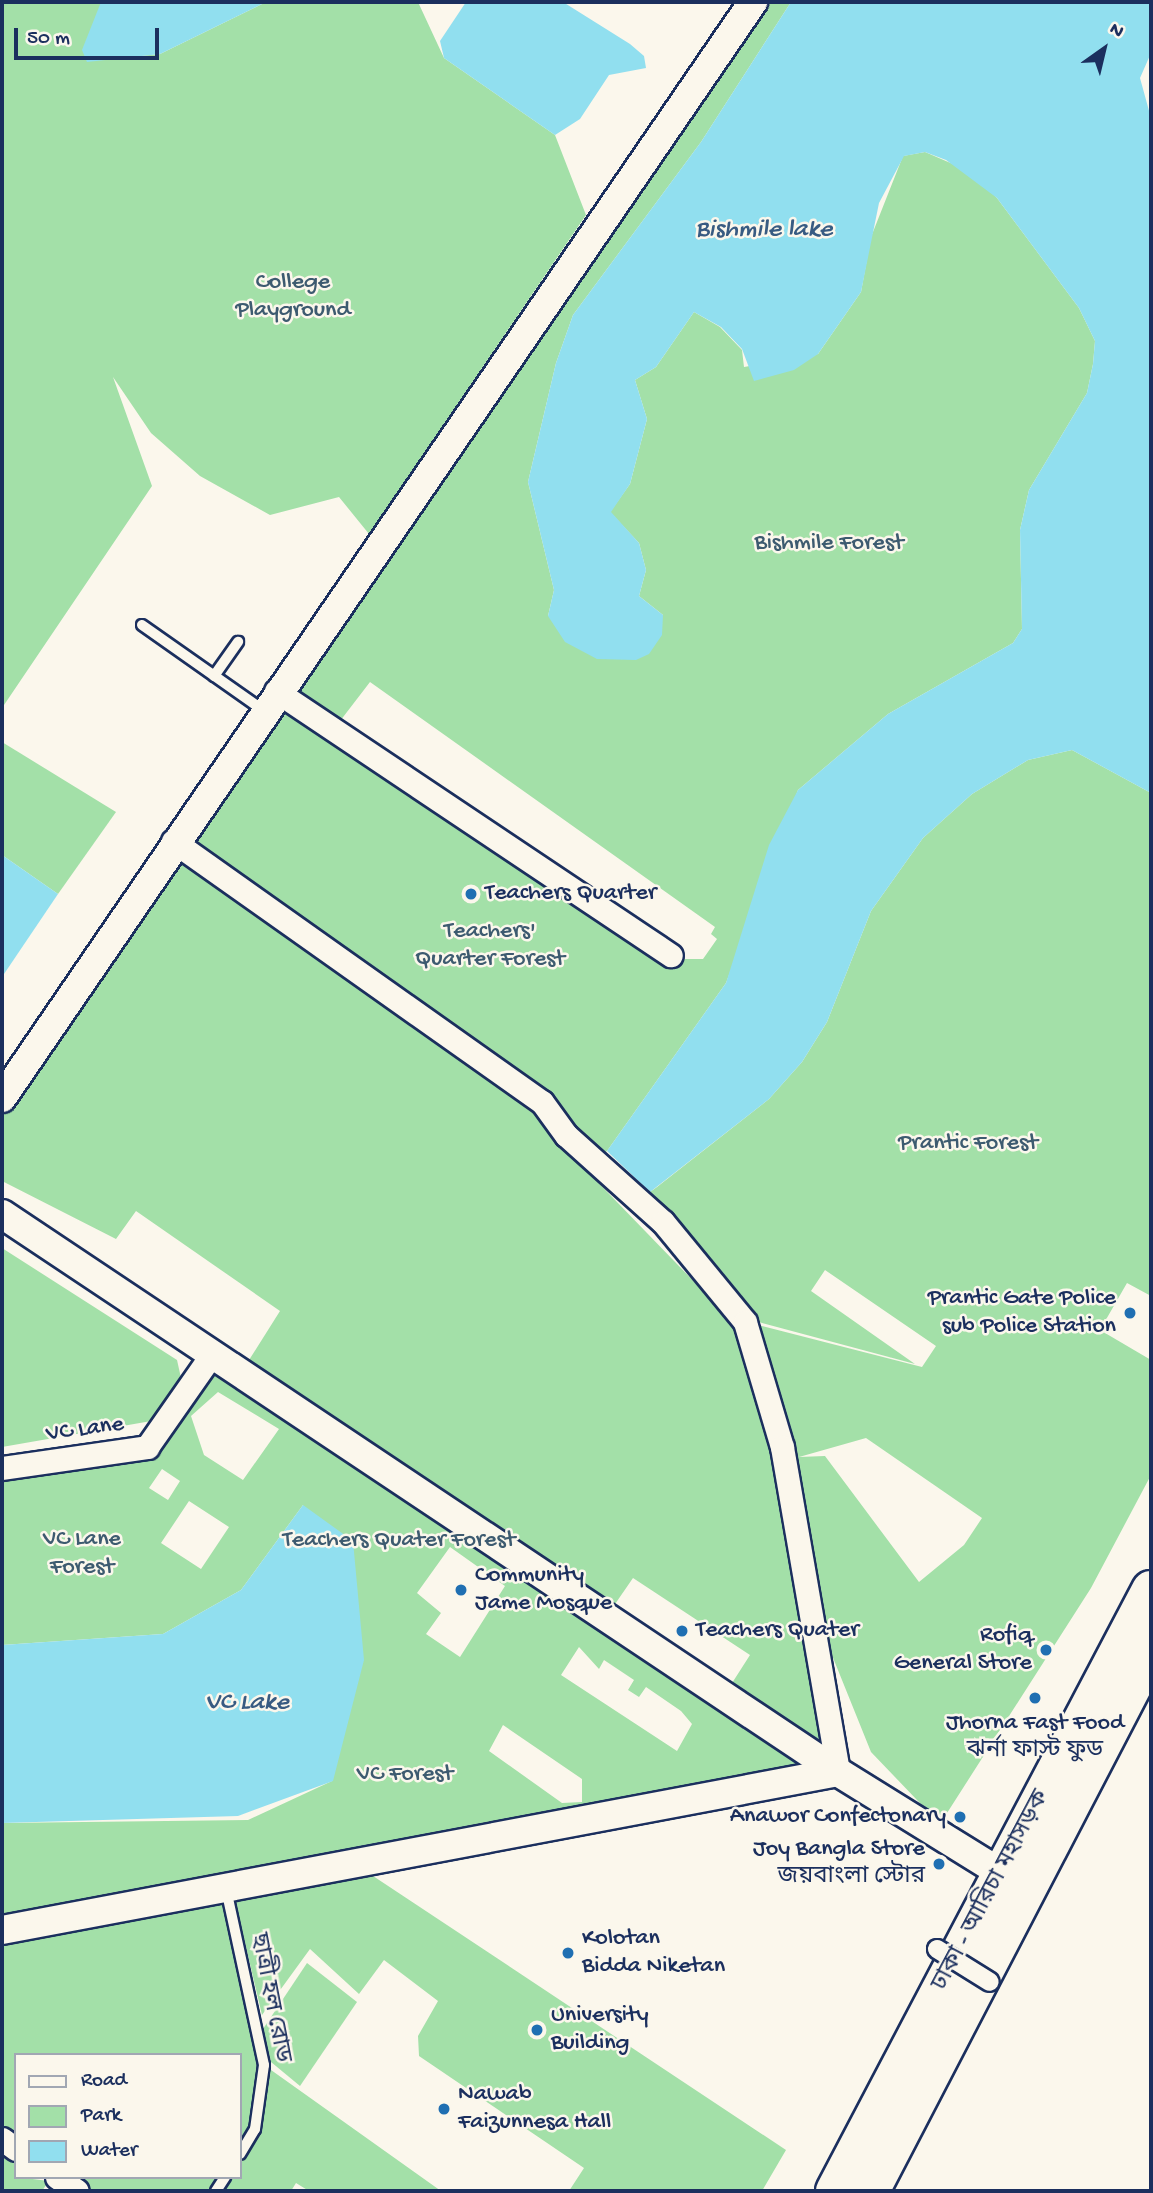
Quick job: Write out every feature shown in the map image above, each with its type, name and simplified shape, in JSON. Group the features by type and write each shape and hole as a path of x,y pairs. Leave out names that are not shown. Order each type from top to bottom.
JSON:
{"highway":[{"name":"ঢাকা - আরিচা মহাসড়ক","path":"870,2191 1151,1591"},
{"name":"ঢাকা - আরিচা মহাসড়ক","path":"835,2191 1151,1650"}],"street":[{"path":"2,1098 173,841 753,2"},
{"path":"269,701 671,955"},
{"path":"173,841 542,1102 566,1135 663,1222 745,1322 782,1447 838,1772"},
{"path":"2,1214 838,1772 1016,1882"},
{"name":"VC Lane","path":"2,1468 147,1447 212,1354"},
{"path":"2,1930 838,1772"},
{"path":"937,1949 990,1982"}],"lane":[{"path":"142,625 214,676 269,701"},
{"path":"214,676 238,642"},
{"name":"ছাত্রী হল রোড","path":"225,1888 264,2065 255,2129 242,2151"}],"green space":[{"name":"College Playground","path":"2,2 108,2 87,61 160,54 266,2 418,2 444,58 555,135 586,215 369,534 339,497 270,515 200,476 151,433 113,377 152,486 2,708"},
{"name":"Bishmile Forest","path":"753,2 791,2 701,142 573,315 556,363 528,482 554,590 548,616 663,615 639,596 646,570 639,543 610,512 630,484 647,419 635,380 656,367 694,312 720,327 742,350 744,367 818,354 861,292 871,237 903,156 925,152 969,171 997,198 1079,308 1095,341 1093,364 1087,393 1029,490 1020,530 1022,629 1013,643 888,714 798,790 726,983 607,1151 595,1160 175,840 277,695 669,959 703,959 717,939 711,934 715,927 370,682 337,725 276,691"},
{"path":"2,742 116,812 58,894 2,855"},
{"name":"Prantic Forest","path":"1072,750 1151,793 1151,1296 1127,1283 1100,1330 1151,1360 1151,1475 1091,1588 940,1824 871,1752 819,1623 750,1323 922,1367 936,1346 825,1270 811,1291 915,1364 755,1321 639,1187 650,1192 769,1099 802,1062 827,1022 871,911 923,838 972,794 1028,760","holes":["866,1438 982,1518 964,1545 919,1582 825,1456 799,1457"]},
{"path":"172,848 526,1089 556,1139 737,1326 773,1452 828,1761 725,1694 750,1655 633,1578 613,1607 244,1368 280,1311 136,1211 116,1239 2,1181 2,1109"},
{"path":"2,1248 177,1360 181,1378 157,1420 2,1447"},
{"path":"208,1361 717,1701 713,1708 802,1766 2,1922 2,1823 248,1820 332,1781 303,1505 241,1590 163,1634 2,1645 2,1468 147,1447","holes":["218,1392 279,1429 243,1480 204,1455 191,1416","162,1469 180,1481 168,1500 149,1488","189,1501 229,1527 201,1569 161,1543","450,1547 505,1586 460,1657 426,1634 441,1613 417,1593","579,1647 599,1669 604,1660 634,1680 628,1690 639,1697 646,1687 681,1711 692,1724 677,1751 561,1675","503,1725 582,1779 582,1802 562,1803 489,1751"]},
{"path":"364,1870 786,2150 762,2191 569,2191 584,2168 419,2056 418,2036 438,2001 384,1960 359,1994 310,1949 262,2015 234,1896"},
{"path":"225,1888 264,2065 441,2191 309,2191 296,2183 291,2191 220,2191 228,2179 242,2179 242,2157 260,2129 242,2152 242,2053 14,2053 14,2148 2,2139 2,1930"},
{"path":"307,1963 357,2002 300,2086 271,2062 263,2029"},
{"path":"2,2148 14,2157 14,2179 49,2181 42,2191 2,2189"},
{"path":"60,2179 224,2179 216,2191 77,2191"}],"water":[{"path":"101,2 266,2 160,54 87,62 82,50"},
{"path":"466,2 563,2 630,44 644,56 646,68 609,75 580,119 555,135 444,58 440,41"},
{"name":"Bishmile lake","path":"791,2 1151,2 1151,53 1140,78 1151,118 1151,793 1072,750 1028,760 972,794 923,838 871,911 827,1022 802,1062 769,1099 650,1192 607,1151 726,983 769,845 798,790 888,714 1013,643 1022,629 1020,530 1029,490 1087,393 1093,364 1095,341 1079,308 997,198 946,160 925,152 904,156 879,203 861,292 818,354 794,370 754,381 742,349 721,327 694,312 656,367 635,380 647,419 630,484 611,512 639,543 646,570 639,596 663,615 662,635 649,654 636,660 597,659 565,642 548,616 554,590 528,482 556,363 573,315 701,142"},
{"path":"2,855 58,894 2,977"},
{"name":"VC Lake","path":"303,1505 353,1541 364,1660 333,1781 238,1816 2,1823 2,1645 163,1634 241,1590"}],"place":[{"name":"Teachers Quarter","path":"471,894"},
{"name":"Prantic Gate Police sub Police Station","path":"1130,1313"},
{"name":"Community Jame Mosque","path":"461,1590"},
{"name":"Teachers Quater","path":"682,1631"},
{"name":"Rofiq General Store","path":"1046,1650"},
{"name":"Jhorna Fast Food ঝর্না ফাস্ট ফুড","path":"1035,1698"},
{"name":"Anawor Confectonary","path":"960,1817"},
{"name":"Joy Bangla Store জয়বাংলা স্টোর","path":"939,1864"},
{"name":"Kolotan Bidda Niketan","path":"568,1953"},
{"name":"University Building","path":"537,2030"},
{"name":"Nawab Faizunnesa Hall","path":"444,2109"}],"park label":[{"name":"Teachers' Quarter Forest","path":"490,946"},
{"name":"Teachers Quater Forest","path":"399,1541"},
{"name":"VC Lane Forest","path":"82,1554"},
{"name":"VC Forest","path":"405,1775"}]}
